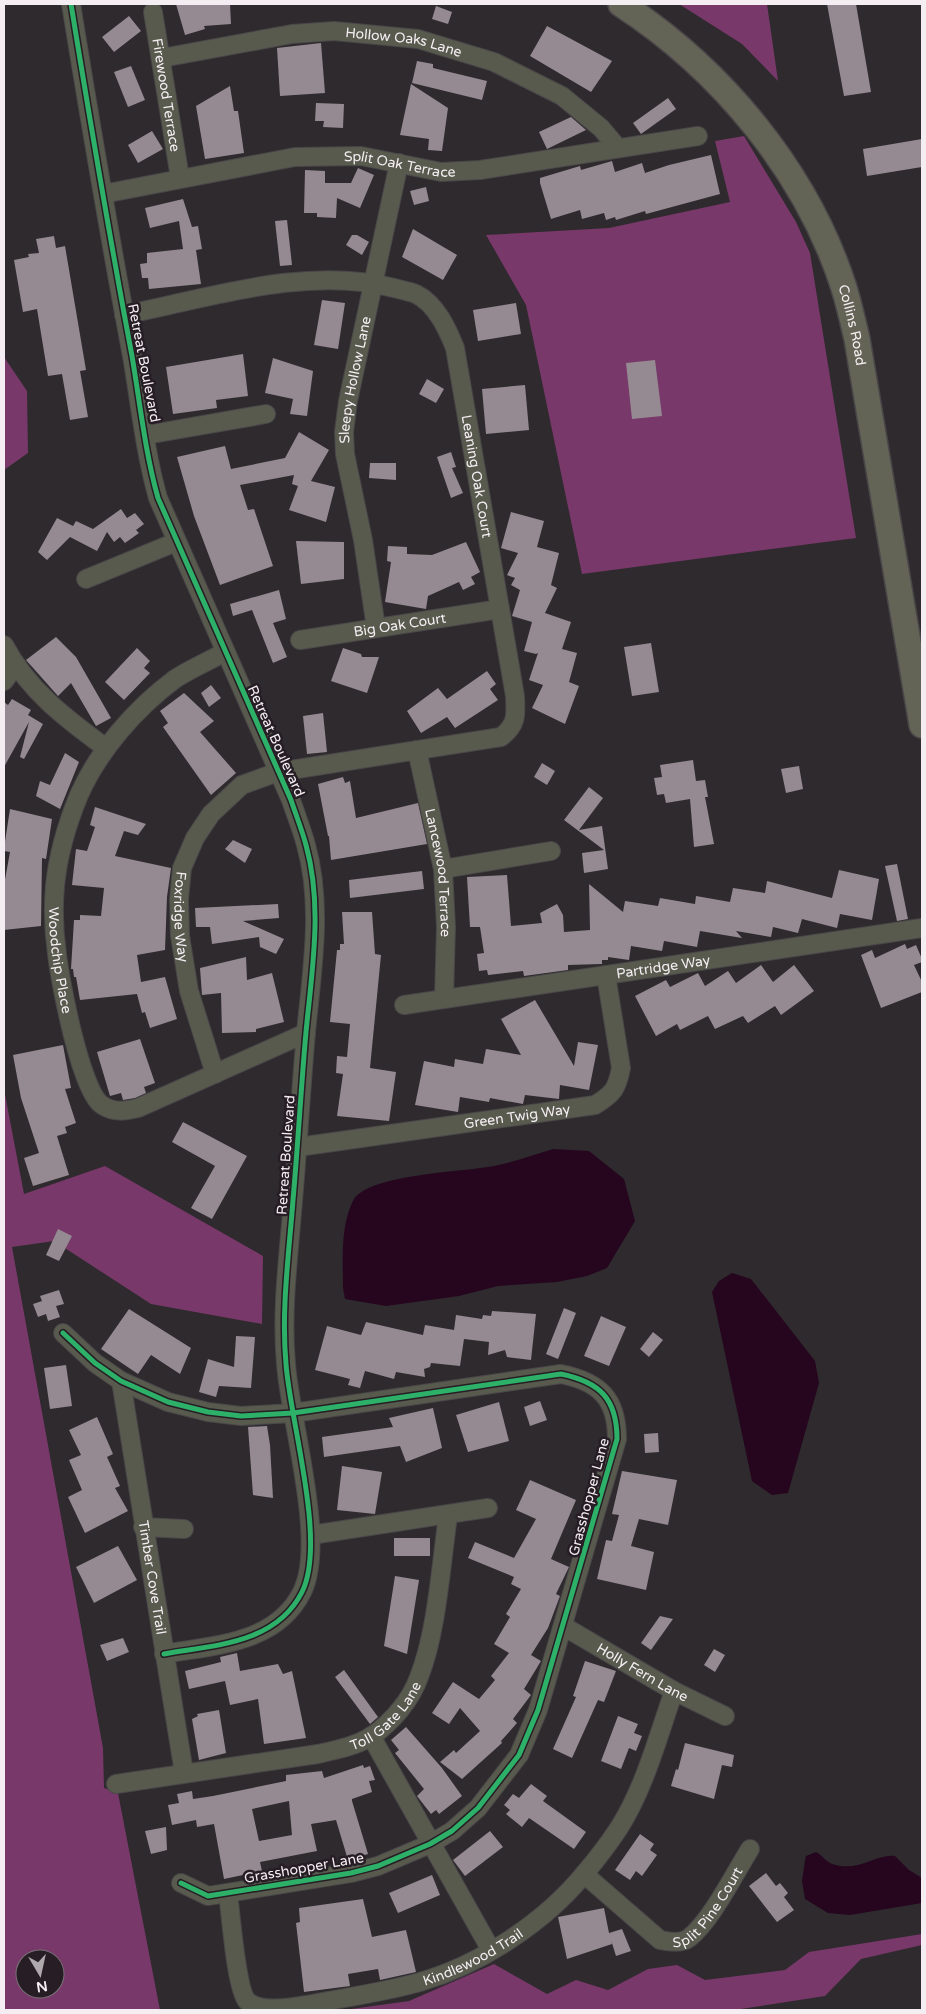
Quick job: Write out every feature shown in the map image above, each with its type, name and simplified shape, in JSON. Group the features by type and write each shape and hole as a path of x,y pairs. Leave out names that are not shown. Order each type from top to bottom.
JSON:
{"street":[{"name":"Retreat Boulevard","path":"72,4 103,194 146,435 150,469 158,498 176,542 291,800 307,846 313,881 315,957 306,1033 284,1315 286,1365 311,1535 309,1573 302,1592 291,1609 272,1627 247,1639 164,1654"},
{"name":"Collins Road","path":"621,4 672,40 719,84 757,129 788,172 821,231 843,286 858,339 922,725"},
{"name":"Firewood Terrace","path":"153,12 180,178"},
{"name":"Hollow Oaks Lane","path":"162,58 292,34 334,31 418,39 494,62 562,96 601,128 618,148"},
{"name":"Split Oak Terrace","path":"103,194 295,157 361,156 441,172 480,170 698,136"},
{"name":"Sleepy Hollow Lane","path":"376,628 363,540 345,454 344,432 348,401 375,283 399,163"},
{"name":"Leaning Oak Court","path":"124,316 300,281 345,280 375,283 416,294 432,306 446,326 455,348 515,696 516,714 511,729 501,737 278,772"},
{"path":"146,435 266,414"},
{"path":"86,578 176,542"},
{"name":"Big Oak Court","path":"300,640 500,609"},
{"path":"4,645 15,666 32,688 56,712 106,748"},
{"name":"Woodchip Place","path":"225,652 176,679 139,712 106,748 80,793 70,818 61,850 55,886 57,954 67,1009 84,1076 94,1097 101,1105 120,1112 138,1108 306,1033"},
{"path":"4,681 15,666"},
{"name":"Lancewood Terrace","path":"418,750 443,869 446,927 444,998"},
{"name":"Foxridge Way","path":"215,1074 189,991 180,936 179,899 182,868 195,838 211,814 228,796 242,785 278,772"},
{"path":"443,869 551,851"},
{"name":"Partridge Way","path":"404,1005 922,928"},
{"name":"Green Twig Way","path":"298,1148 595,1105 610,1096 618,1084 621,1068 606,975"},
{"name":"Grasshopper Lane","path":"63,1333 94,1363 121,1381 168,1402 208,1412 242,1416 293,1413 561,1374 581,1378 598,1389 609,1402 617,1419 618,1439 538,1710 519,1754 478,1808 452,1830 430,1844 378,1866 351,1873 208,1896 181,1883"},
{"name":"Timber Cove Trail","path":"121,1381 143,1528 184,1774"},
{"path":"311,1535 448,1516 488,1508"},
{"name":"Toll Gate Lane","path":"116,1784 318,1754 348,1746 370,1736 391,1720 419,1678 438,1589 448,1516"},
{"path":"143,1528 184,1529"},
{"name":"Holly Fern Lane","path":"563,1626 674,1691 725,1716"},
{"name":"Kindlewood Trail","path":"228,1894 241,1986 247,2002 260,2009 279,2010 421,1982 460,1966 491,1950 551,1908 584,1874 620,1827 639,1789 674,1691"},
{"path":"370,1736 491,1950"},
{"name":"Split Pine Court","path":"584,1874 660,1940 673,1942 688,1939 702,1924 750,1849"}],"shaded area":[{"path":"679,4 767,4 778,81 742,44"},
{"path":"744,136 796,222 810,253 856,538 582,574 526,305 486,235 609,228 730,202 715,141"},
{"path":"4,357 27,391 28,453 4,470"},
{"path":"4,1089 24,1194 105,1166 263,1256 262,1324 151,1304 54,1241 12,1247 103,1748 104,1788 118,1793 160,2010 4,2010"},
{"path":"553,1149 589,1151 624,1179 635,1221 607,1268 587,1276 557,1282 498,1286 459,1296 386,1306 345,1299 343,1288 344,1233 353,1201 362,1192 376,1185 395,1180 494,1166"},
{"path":"732,1273 751,1279 815,1361 819,1383 788,1493 772,1495 752,1481 712,1292 719,1281"},
{"path":"816,1852 830,1863 842,1866 859,1865 881,1857 895,1856 909,1870 922,1878 922,1903 850,1915 828,1913 805,1899 802,1881 805,1860 806,1856"},
{"path":"922,1934 922,1945 861,1959 825,1996 734,2010 344,2010 409,2001 494,1964 547,1994 576,1980 608,1990 648,1969 677,1965 705,1980 785,1970 809,1952"}],"building":[{"path":"176,4 230,4 231,24 204,26 205,29 185,35"},
{"path":"827,4 856,4 871,92 844,96"},
{"path":"436,6 452,12 448,24 432,19"},
{"path":"129,16 141,31 114,52 102,37"},
{"path":"547,26 612,61 591,92 530,56"},
{"path":"321,43 325,93 280,96 277,48"},
{"path":"417,61 433,64 433,68 487,81 482,100 412,83"},
{"path":"131,66 145,100 128,107 114,72"},
{"path":"411,84 448,108 442,151 428,150 429,139 400,135"},
{"path":"230,86 234,111 238,111 244,153 205,159 196,106"},
{"path":"668,98 676,109 641,134 633,123"},
{"path":"316,103 344,104 343,128 323,127 324,121 315,121"},
{"path":"571,117 586,130 547,149 539,132"},
{"path":"152,131 163,149 138,163 128,145"},
{"path":"922,139 922,167 867,176 863,149"},
{"path":"711,155 720,194 646,214 645,211 616,220 615,217 606,220 604,213 582,219 580,210 551,219 540,183 540,178 580,166 581,170 612,161 615,172 642,163 645,173"},
{"path":"358,168 374,175 360,208 337,198 336,218 317,217 317,213 304,213 305,170 325,171 325,183 351,183"},
{"path":"426,187 429,201 414,205 410,191"},
{"path":"183,199 192,227 198,226 202,249 196,250 201,284 149,289 148,278 142,278 140,264 147,263 147,253 183,249 179,221 150,228 145,208"},
{"path":"287,220 292,265 280,266 275,221"},
{"path":"413,229 457,255 443,280 402,257"},
{"path":"352,235 357,235 369,242 362,255 346,245"},
{"path":"54,236 56,248 65,246 86,370 80,371 88,417 70,420 62,374 48,376 37,309 23,312 14,260 29,257 28,254 39,253 36,239"},
{"path":"322,300 345,303 338,349 314,345"},
{"path":"516,303 521,334 478,341 473,310"},
{"path":"243,354 248,396 216,400 217,408 173,414 166,367"},
{"path":"273,358 313,371 307,416 290,414 293,399 265,393"},
{"path":"655,360 662,416 632,419 626,363"},
{"path":"427,379 444,389 436,403 419,394"},
{"path":"525,385 529,430 486,434 482,389"},
{"path":"299,432 329,450 311,481 335,487 326,522 289,510 298,486 292,484 294,475 240,485 248,510 254,509 273,566 220,585 194,516 177,457 225,446 231,469 285,458"},
{"path":"451,452 456,467 452,468 463,493 451,498 437,457"},
{"path":"370,463 396,463 396,480 369,478"},
{"path":"121,509 127,518 135,513 144,524 136,530 139,533 125,543 120,537 114,542 107,532 97,551 70,537 47,560 38,552 57,518 73,526 76,521 93,529"},
{"path":"511,512 544,521 537,547 559,553 551,585 557,588 545,613 571,622 562,649 577,653 569,682 579,686 565,724 532,708 543,685 529,680 538,653 524,651 532,622 512,616 520,590 511,585 515,578 507,575 518,553 501,548"},
{"path":"296,541 344,542 344,579 301,584"},
{"path":"466,542 480,572 471,577 475,584 463,590 459,582 428,596 426,609 385,602 391,562 387,561 388,546 407,547 407,554 432,555"},
{"path":"279,590 286,619 273,623 287,657 273,663 252,610 233,616 230,604"},
{"path":"56,637 76,657 111,718 96,726 71,683 58,696 26,660"},
{"path":"651,643 659,692 632,696 624,647"},
{"path":"137,648 150,661 144,668 150,673 124,700 105,682"},
{"path":"343,648 361,654 362,657 379,657 367,693 331,681"},
{"path":"487,671 496,684 490,689 498,700 455,728 447,717 421,733 407,711 438,688 447,699"},
{"path":"211,685 221,698 209,707 201,693"},
{"path":"184,693 214,721 200,732 236,773 211,795 163,727 168,723 160,711"},
{"path":"12,699 31,710 28,715 43,724 24,759 20,757 29,722 4,767 4,702 8,705"},
{"path":"323,713 327,752 307,754 303,716"},
{"path":"65,753 79,762 60,809 36,796 40,781 50,785"},
{"path":"693,760 696,781 705,780 708,797 705,797 714,844 694,847 690,799 666,803 664,794 657,795 654,778 662,777 660,765"},
{"path":"542,763 555,771 547,785 534,777"},
{"path":"799,766 803,789 786,793 781,769"},
{"path":"343,777 345,783 350,781 356,818 418,803 427,844 331,860 329,836 318,784"},
{"path":"589,787 603,798 579,830 602,826 608,869 584,873 582,853 604,850 564,820"},
{"path":"95,807 146,824 138,835 124,831 115,856 171,868 167,897 165,950 137,955 141,982 165,977 177,1019 150,1028 145,1012 142,1013 137,994 80,1000 76,977 74,977 73,969 71,969 74,920 80,920 80,915 101,916 104,888 72,885 76,849 87,851 95,827 90,825"},
{"path":"10,809 52,819 46,859 42,858 41,926 4,930 4,885 10,852 4,851 4,848"},
{"path":"233,840 252,849 245,863 225,849"},
{"path":"897,864 908,919 897,921 885,866"},
{"path":"839,870 879,879 872,920 840,914 837,928 802,919 798,933 773,927 771,937 736,931 742,938 700,931 697,947 664,941 662,951 631,946 629,960 608,957 608,960 602,960 602,964 568,965 568,970 524,976 523,971 488,975 487,970 479,971 477,954 484,953 480,927 470,927 467,877 507,875 511,926 542,923 540,913 557,904 563,915 564,932 590,930 589,884 623,912 625,901 658,906 660,898 695,904 696,896 730,902 733,888 765,893 767,881 832,898"},
{"path":"422,871 424,889 350,898 349,880"},
{"path":"278,904 279,918 243,921 284,939 276,954 260,947 259,937 212,944 210,927 196,927 195,908"},
{"path":"342,912 372,912 375,954 381,955 370,1068 396,1072 389,1121 337,1116 343,1074 336,1073 337,1056 347,1057 350,1024 330,1022 337,950 340,950 340,944 344,944"},
{"path":"905,944 907,949 916,945 922,959 922,962 914,965 922,982 922,992 881,1008 861,955 872,950 875,958"},
{"path":"246,957 247,980 272,973 284,1022 256,1029 256,1032 222,1033 221,993 202,995 200,968"},
{"path":"761,965 773,982 794,965 814,991 781,1015 775,1006 748,1023 743,1016 715,1029 708,1016 680,1030 677,1024 656,1036 635,996 666,980 670,987 698,973 705,986 728,971 736,983"},
{"path":"535,1000 574,1066 578,1042 598,1045 589,1090 560,1085 559,1099 525,1095 523,1104 490,1098 489,1102 460,1097 458,1112 415,1105 424,1061 454,1067 455,1059 483,1064 486,1049 521,1055 501,1019"},
{"path":"140,1039 155,1083 144,1087 146,1093 135,1098 123,1100 121,1093 110,1096 97,1052"},
{"path":"63,1045 71,1088 65,1089 76,1123 65,1127 67,1133 57,1136 69,1175 33,1186 24,1158 39,1153 21,1098 13,1055"},
{"path":"183,1122 247,1156 212,1219 191,1208 215,1166 172,1142"},
{"path":"58,1229 72,1236 59,1261 46,1255"},
{"path":"59,1290 64,1304 56,1306 60,1317 48,1321 46,1314 38,1317 33,1304 42,1301 40,1296"},
{"path":"564,1308 576,1313 558,1359 546,1354"},
{"path":"129,1309 191,1348 180,1374 151,1355 138,1374 101,1349"},
{"path":"492,1311 536,1314 531,1360 507,1357 505,1350 488,1355 489,1342 464,1339 460,1366 431,1363 430,1367 424,1369 425,1377 396,1372 394,1379 365,1371 360,1388 348,1385 350,1379 315,1370 327,1326 361,1335 366,1322 423,1335 425,1325 454,1330 456,1315 482,1319 483,1315 491,1316"},
{"path":"601,1316 626,1327 609,1366 584,1356"},
{"path":"653,1332 663,1340 649,1357 640,1349"},
{"path":"236,1336 255,1337 251,1388 219,1386 216,1397 199,1392 208,1359 234,1367"},
{"path":"66,1365 72,1406 50,1409 44,1368"},
{"path":"540,1401 547,1420 530,1426 524,1407"},
{"path":"499,1402 509,1441 468,1452 456,1415"},
{"path":"433,1408 442,1448 406,1462 400,1446 324,1457 322,1437 393,1427 389,1418"},
{"path":"97,1417 113,1454 107,1457 120,1486 115,1488 128,1511 85,1533 68,1497 82,1490 69,1460 81,1455 69,1430"},
{"path":"267,1426 273,1498 253,1495 248,1427"},
{"path":"658,1433 659,1452 645,1453 644,1434"},
{"path":"342,1466 382,1472 375,1514 337,1510"},
{"path":"622,1471 677,1480 668,1525 639,1519 631,1546 654,1552 646,1590 597,1579 606,1540 612,1541 619,1515 612,1514"},
{"path":"530,1480 576,1500 551,1559 569,1567 556,1594 560,1596 548,1628 531,1655 541,1661 524,1689 531,1695 513,1719 517,1723 501,1741 502,1743 462,1779 440,1762 454,1750 456,1753 480,1731 460,1708 449,1724 432,1713 453,1682 479,1699 495,1680 491,1676 509,1653 494,1644 510,1617 506,1614 521,1589 511,1584 514,1577 468,1558 475,1542 514,1558 536,1519 516,1510"},
{"path":"394,1538 430,1538 430,1556 394,1556"},
{"path":"118,1546 137,1580 94,1603 76,1567"},
{"path":"395,1576 419,1580 407,1654 384,1646"},
{"path":"660,1616 673,1619 651,1650 641,1643"},
{"path":"123,1638 129,1652 107,1661 100,1645"},
{"path":"714,1649 725,1655 715,1672 704,1665"},
{"path":"237,1653 240,1671 278,1664 283,1674 292,1671 306,1738 264,1744 258,1699 230,1705 225,1681 189,1689 185,1671 221,1662 220,1657"},
{"path":"585,1661 616,1671 604,1702 598,1700 572,1758 553,1749 576,1697 573,1696"},
{"path":"344,1670 378,1717 370,1724 335,1677"},
{"path":"219,1710 226,1753 199,1760 192,1719 198,1716 197,1714"},
{"path":"618,1716 638,1724 634,1733 642,1736 636,1751 629,1748 621,1769 601,1761"},
{"path":"406,1727 442,1768 462,1796 439,1814 436,1810 431,1814 417,1796 424,1789 395,1753 399,1750 391,1740"},
{"path":"685,1743 734,1755 732,1767 722,1765 714,1799 671,1786 676,1769 678,1770"},
{"path":"363,1765 364,1768 370,1766 375,1780 369,1781 372,1792 352,1799 368,1854 348,1860 336,1820 311,1824 317,1851 260,1862 262,1871 224,1879 214,1824 197,1827 196,1820 172,1825 168,1805 179,1803 177,1794 192,1791 193,1799 213,1796 286,1781 286,1775 322,1771 324,1778","holes":["289,1801 292,1835 259,1841 252,1809"]},
{"path":"531,1784 547,1796 543,1801 586,1832 574,1849 529,1818 522,1827 506,1814 510,1810 504,1805 513,1794 519,1798"},
{"path":"166,1827 167,1850 151,1854 145,1831"},
{"path":"490,1831 503,1847 465,1876 453,1860"},
{"path":"640,1834 654,1844 650,1850 657,1855 642,1876 636,1871 630,1880 615,1870"},
{"path":"766,1873 776,1886 780,1883 788,1893 784,1897 794,1910 777,1922 749,1886"},
{"path":"432,1875 440,1895 398,1913 389,1893"},
{"path":"363,1899 372,1937 406,1930 416,1972 380,1980 378,1969 348,1974 350,1986 304,1992 296,1923 300,1922 299,1908"},
{"path":"604,1908 609,1933 622,1929 631,1951 616,1956 611,1940 612,1944 567,1959 558,1917"}],"cycle path":[{"path":"71,4 153,481 158,498 291,800 306,845 314,891 315,938 304,1053 284,1323 289,1388 309,1513 311,1543 309,1570 302,1592 291,1609 276,1622 260,1632 223,1644 164,1654"},
{"path":"63,1333 95,1363 121,1381 168,1402 208,1412 241,1416 293,1413 561,1374 575,1377 596,1388 610,1403 614,1413 617,1439 538,1710 519,1755 478,1808 452,1831 430,1844 378,1866 351,1873 208,1896 181,1883"}]}
